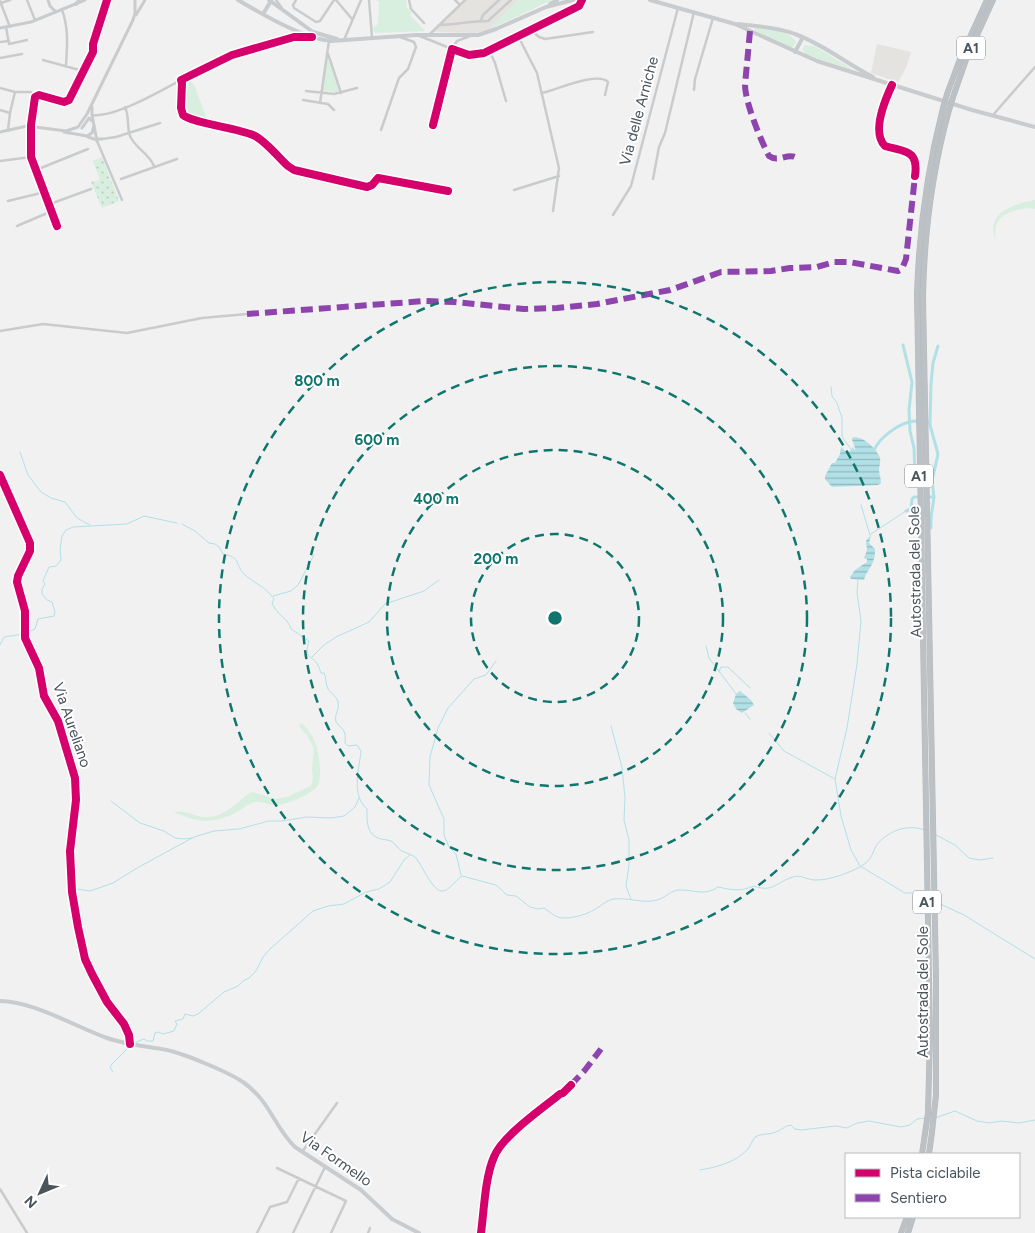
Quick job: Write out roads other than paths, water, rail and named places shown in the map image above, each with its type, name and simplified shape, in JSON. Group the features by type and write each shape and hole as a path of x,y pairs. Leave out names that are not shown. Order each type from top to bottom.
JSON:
{"highway":[{"name":"Autostrada del Sole","path":"929,1153 936,1095 925,769 917,294 919,244 930,176 946,109 960,59 987,0"},
{"name":"Autostrada del Sole","path":"950,96 995,0"},
{"name":"Autostrada del Sole","path":"922,1153 926,1131 933,1035 932,769 923,321 924,260 929,184"},
{"path":"901,1233 907,1218"},
{"path":"908,1233 913,1218"}],"main road":[{"path":"76,4 82,0"},
{"path":"238,0 294,29 329,41 430,34 470,36 496,29 557,0"},
{"path":"546,6 578,0"},
{"path":"650,0 735,24 790,32 803,37 887,84"},
{"path":"263,14 270,1 313,32 331,39 344,40"},
{"path":"735,24 817,61 1035,128"},
{"path":"795,52 803,37"},
{"name":"Via Formello","path":"0,1001 27,1006 109,1039 176,1053 241,1080 264,1100 289,1140 302,1152 361,1190 392,1220 419,1233"}],"street":[{"path":"9,41 8,27 0,2 10,0"},
{"path":"27,0 35,20"},
{"path":"47,16 50,11 48,0"},
{"path":"0,88 15,92 31,92 35,96 67,102 94,49 93,44 106,0"},
{"path":"139,0 141,4"},
{"path":"132,20 145,0"},
{"path":"276,0 282,9"},
{"path":"296,0 293,4 294,8 317,22 320,21 335,0 352,19"},
{"path":"344,40 362,0"},
{"path":"369,0 372,37"},
{"path":"409,0 411,9 424,23"},
{"path":"455,0 460,5"},
{"path":"430,34 465,0"},
{"path":"481,20 483,15 499,0"},
{"path":"440,25 490,20 511,0"},
{"path":"577,7 578,0"},
{"path":"416,35 452,50 470,55 482,53 583,4 578,0"},
{"path":"54,129 73,130 84,119 135,13 134,1"},
{"path":"0,28 35,20 76,4"},
{"path":"50,6 56,12"},
{"name":"Via delle Arniche","path":"613,215 631,186 678,8"},
{"path":"62,10 68,41 66,66"},
{"path":"653,179 659,147 665,134 694,12"},
{"path":"694,90 695,79 713,18"},
{"path":"440,25 438,31 441,35"},
{"path":"294,29 298,34 294,37"},
{"path":"531,30 539,37 545,39 594,32"},
{"path":"84,119 92,115 96,116 125,107 150,97 228,56 294,37 312,36"},
{"path":"381,130 398,78 408,69 416,47 413,41 396,36"},
{"path":"433,125 452,50 458,40 470,36"},
{"path":"518,36 536,69 559,168 553,210"},
{"path":"0,42 9,41 9,44 27,40"},
{"path":"320,103 329,41"},
{"path":"489,50 495,63 506,101"},
{"path":"327,52 342,93"},
{"path":"0,58 22,54"},
{"path":"43,60 83,71"},
{"path":"992,116 1035,67"},
{"path":"542,93 578,82 602,78 608,82 605,96"},
{"path":"181,80 181,110 184,117 255,135 293,169 367,187 371,186 379,178 448,191"},
{"path":"892,85 881,116 881,141 886,146 905,151 913,156 916,164 915,176"},
{"path":"306,91 342,93 357,88"},
{"path":"8,130 15,92"},
{"path":"35,96 31,125 31,157 57,226"},
{"path":"94,99 92,115 96,139 122,200"},
{"path":"304,100 330,105 334,110"},
{"path":"125,107 132,141 150,158 154,166"},
{"path":"0,110 10,113"},
{"path":"86,136 92,133 96,116"},
{"path":"82,128 88,118 93,124"},
{"path":"84,119 82,133 86,136"},
{"path":"0,132 31,125 102,139 112,138 160,123"},
{"path":"36,170 88,149"},
{"path":"0,161 31,157"},
{"path":"121,179 177,159"},
{"path":"514,190 559,176"},
{"path":"49,204 91,189"},
{"path":"8,201 45,192"},
{"path":"17,226 52,211"},
{"path":"0,331 43,324 127,332 202,318 246,314"},
{"name":"Via Aureliano","path":"0,475 30,543 30,551 17,580 25,611 25,636 38,665 45,697 58,722 75,778 76,800 70,851 72,892 78,931 92,974 108,1003 126,1028 130,1044"},
{"path":"481,1233 490,1167 494,1156 512,1134 571,1085"},
{"path":"302,1152 336,1103"},
{"path":"293,1233 325,1167"},
{"path":"277,1168 346,1201 331,1233"},
{"path":"257,1233 268,1210 273,1206 287,1202 299,1178"},
{"path":"0,1189 28,1233"},
{"path":"368,1233 370,1228"}],"water":[{"path":"855,437 866,441 878,454 881,483 878,485 832,487 825,479 825,476 832,463 835,463 840,454 841,447 846,452 850,451 853,447 855,451 852,438"},
{"path":"871,535 869,543 875,549 872,563 864,580 851,579 850,577 855,570 867,562 867,559 864,558 867,550 866,541"},
{"path":"740,691 754,705 742,713 736,709 733,703 736,694"}],"waterway":[{"path":"903,345 912,382 909,410 910,431 914,448 915,476"},
{"path":"931,528 934,497 932,481 938,454 930,425 931,384 933,363 938,346"},
{"path":"831,387 832,396 837,403 842,418 842,437 851,449"},
{"path":"874,450 881,440 896,428 908,422 930,422"},
{"path":"20,452 28,475 41,492 51,498 65,502 77,518 90,525"},
{"path":"906,511 911,509 914,497 934,497"},
{"path":"861,505 870,535"},
{"path":"871,534 906,511"},
{"path":"26,633 35,629 38,619 54,616 55,612 52,602 47,600 42,594 45,584 43,581 49,567 56,566 61,560 62,536 66,530 73,527 127,524 144,516 177,523"},
{"path":"182,524 195,531 209,543 215,544 223,554 233,557 241,571 270,594 274,599 272,603 274,607 291,629 309,641 308,655 316,662 321,673 324,673 328,689 337,700 336,722 344,731 345,743 348,746 357,745 361,751 357,782 359,797 367,809 370,832 378,838 391,841 401,850 415,857 438,890 447,890 462,876 496,885 507,895 516,896 530,907 544,908 554,915 564,918 587,913 614,899 651,901 660,899 677,890 704,892 718,887 736,890 754,886 770,888 796,876 815,880 834,877 866,863 880,841 891,833 904,828 924,830"},
{"path":"273,596 291,591 298,585 314,555"},
{"path":"858,579 857,593 861,621 857,664 847,728 835,779 841,816 851,850 860,866 905,893 919,893 926,897"},
{"path":"312,657 324,645 336,637 369,622 385,604 424,591 439,580"},
{"path":"0,645 4,637 23,634"},
{"path":"706,646 709,658 737,695"},
{"path":"461,875 456,854 449,847 444,835 444,819 429,785 430,757 438,728 448,708 474,679 486,675 496,661"},
{"path":"719,672 721,667 728,667 750,688"},
{"path":"745,713 750,719"},
{"path":"611,726 622,767 625,798 624,820 629,840 629,865 626,886 631,899"},
{"path":"769,733 784,751 835,779"},
{"path":"77,889 90,891 113,883 194,837 214,831 239,829 269,821 344,816 355,807 359,798"},
{"path":"111,801 140,823 164,831 175,838 192,838"},
{"path":"934,834 955,845 969,858 980,860 993,858"},
{"path":"134,1043 144,1039 153,1041 155,1033 158,1032 163,1034 174,1031 177,1024 175,1021 183,1019 185,1014 193,1016 198,1014 224,992 238,986 249,978 256,971 263,957 270,949 313,911 328,906 344,904 366,892 379,889 390,882 404,860 410,855"},
{"path":"936,902 964,915 1035,959"},
{"path":"113,1072 110,1067 128,1048"},
{"path":"935,1118 955,1111 977,1121 989,1123 1001,1121 1019,1123 1035,1120"},
{"path":"700,1170 731,1161 747,1150 755,1137 773,1133 791,1125 795,1129 801,1130 836,1126 847,1128 857,1123 869,1121 901,1127 910,1125 917,1119 926,1118"}]}
